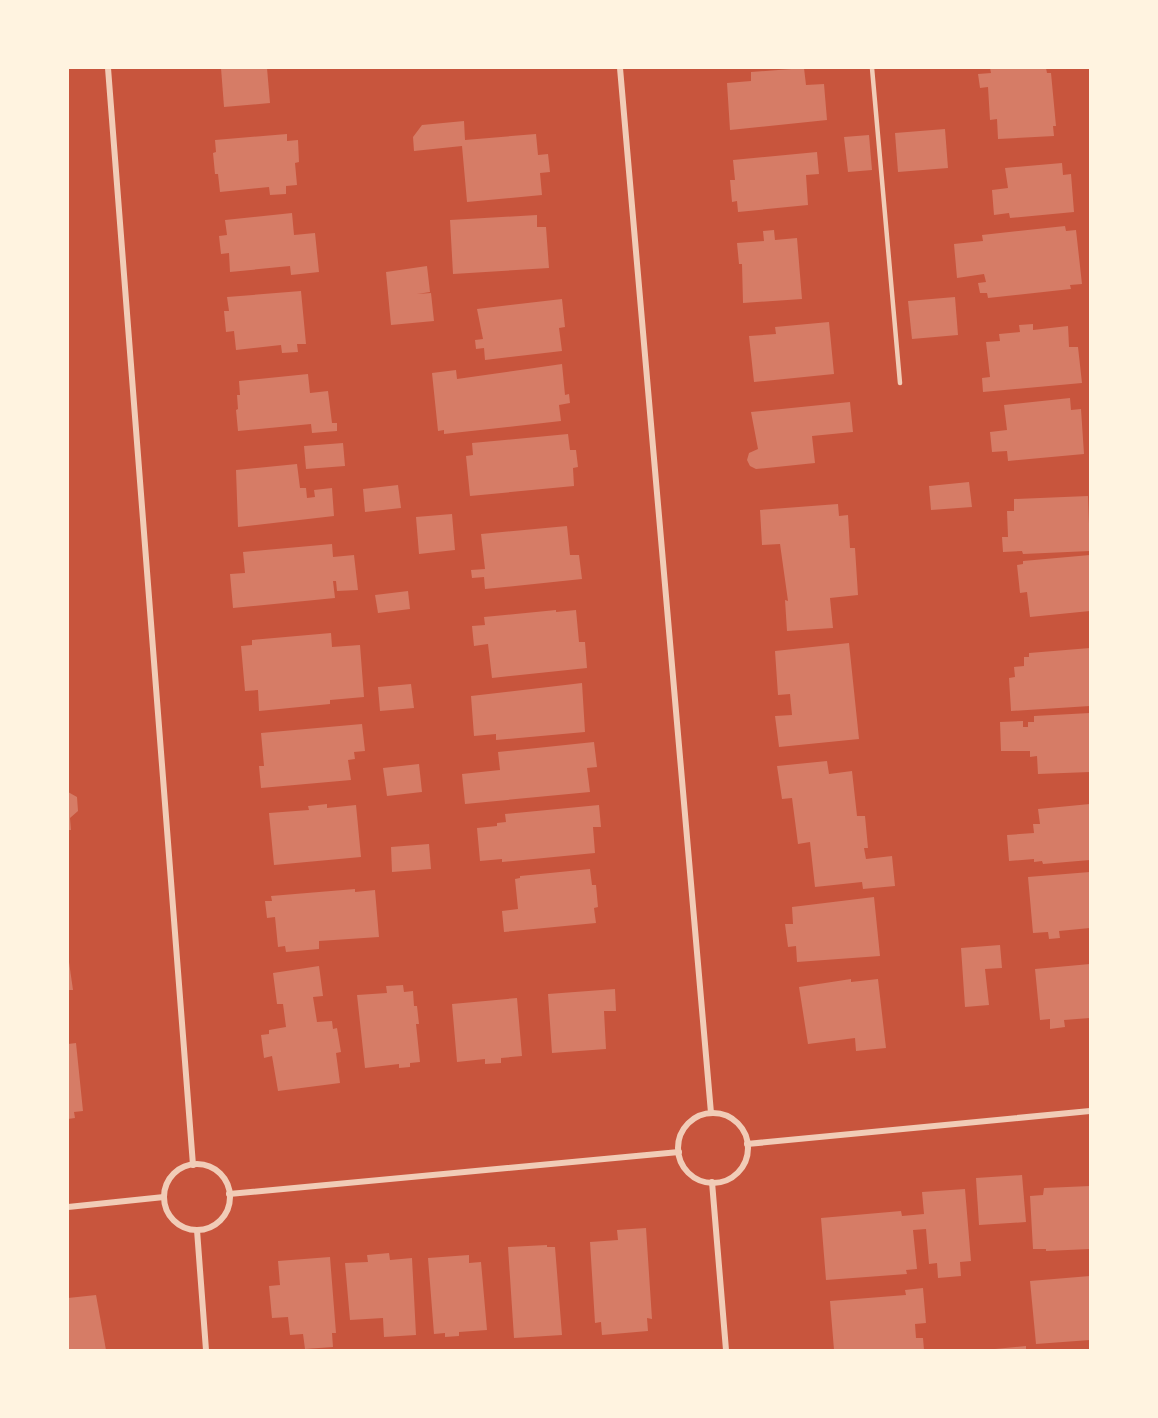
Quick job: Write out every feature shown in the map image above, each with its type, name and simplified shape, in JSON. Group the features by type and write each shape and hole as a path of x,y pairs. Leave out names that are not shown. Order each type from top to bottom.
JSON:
{"street":[{"path":"108,68 193,1165"},
{"path":"620,68 711,1113"},
{"path":"747,1144 1090,1111"},
{"path":"711,1113 726,1115 736,1121 743,1130 747,1144 745,1161 739,1171 730,1178 712,1182 698,1179 689,1173 682,1164 679,1152 679,1140 684,1129 692,1120 711,1113"},
{"path":"229,1194 679,1152"},
{"path":"193,1165 209,1167 218,1173 225,1181 229,1194 227,1211 221,1220 213,1226 197,1230 183,1227 174,1221 167,1212 164,1197 169,1179 177,1171 193,1165"},
{"path":"712,1182 726,1350"},
{"path":"68,1207 164,1197"},
{"path":"197,1230 206,1350"}],"lane":[{"path":"872,68 900,383"}],"building":[{"path":"221,68 267,68 270,103 224,107"},
{"path":"804,68 806,85 824,84 827,120 730,130 727,83 751,81 751,72"},
{"path":"990,68 1046,68 1047,73 1051,73 1056,126 1053,126 1054,136 998,139 997,119 990,120 988,87 980,88 978,74 991,73"},
{"path":"464,121 465,140 536,134 538,155 548,154 550,172 540,173 542,195 467,202 462,146 414,151 413,137 422,125"},
{"path":"945,129 948,168 898,172 895,133"},
{"path":"287,134 287,141 298,140 299,162 295,163 297,185 286,186 286,194 270,195 269,187 220,192 218,174 215,174 213,153 216,152 215,140"},
{"path":"869,135 872,170 848,172 844,137"},
{"path":"817,152 819,174 806,175 808,205 738,212 737,201 732,202 730,180 735,180 733,160"},
{"path":"1062,163 1063,175 1071,174 1074,212 1010,218 1009,213 994,215 992,190 1008,188 1005,168"},
{"path":"292,213 294,235 315,233 319,272 291,275 290,266 230,272 229,253 221,254 219,236 227,235 225,220"},
{"path":"537,215 537,227 546,227 549,268 453,274 450,220"},
{"path":"1065,226 1066,231 1076,230 1082,284 1070,285 1071,289 988,298 987,293 980,293 978,283 986,282 984,274 957,278 954,244 983,241 982,235"},
{"path":"774,230 775,240 797,238 802,299 743,303 742,264 739,264 737,243 764,241 763,231"},
{"path":"427,266 430,292 417,294 431,293 434,321 391,325 386,272"},
{"path":"301,291 306,344 297,344 298,352 282,353 281,345 236,350 234,331 226,332 224,311 229,311 227,297"},
{"path":"955,297 958,335 912,339 908,301"},
{"path":"562,299 565,327 559,328 562,351 485,360 484,348 476,349 475,340 483,339 477,309"},
{"path":"829,322 834,374 754,382 749,336 776,334 775,327"},
{"path":"1033,324 1033,330 1068,326 1069,347 1078,347 1082,383 983,392 982,378 990,377 986,342 1000,341 999,334 1020,332 1019,325"},
{"path":"562,364 565,395 569,394 570,403 559,405 561,421 444,434 444,430 438,431 432,373 456,370 457,379"},
{"path":"308,374 310,393 328,391 332,423 337,423 337,431 312,433 311,424 238,431 236,410 238,409 237,395 240,395 239,381"},
{"path":"1070,398 1071,410 1081,409 1084,454 1008,461 1007,451 992,452 990,432 1007,430 1004,405"},
{"path":"850,402 853,432 812,436 815,463 756,469 750,466 747,460 749,453 758,449 751,412"},
{"path":"568,434 570,450 576,450 578,467 573,468 574,486 470,496 466,456 473,455 472,443"},
{"path":"343,443 345,466 306,469 304,446"},
{"path":"297,464 300,488 306,488 307,498 315,497 314,490 332,488 334,516 238,527 236,470"},
{"path":"969,482 972,507 931,510 929,486"},
{"path":"398,485 401,508 365,512 363,489"},
{"path":"1088,496 1090,551 1023,554 1022,551 1003,552 1002,537 1008,537 1007,511 1014,511 1014,499"},
{"path":"838,504 839,516 848,515 850,548 855,548 858,595 830,598 833,628 787,631 785,600 788,601 780,544 762,545 760,510"},
{"path":"452,514 455,550 419,554 416,517"},
{"path":"567,526 570,555 579,555 582,579 485,589 484,577 472,578 471,570 485,569 481,534"},
{"path":"332,544 333,557 354,555 358,590 337,591 336,581 333,581 335,598 233,608 230,574 245,573 243,552"},
{"path":"1090,555 1090,611 1030,617 1027,592 1020,593 1017,565 1023,564 1023,561"},
{"path":"408,591 410,609 378,613 375,595"},
{"path":"556,610 556,612 576,610 579,642 585,642 587,668 492,678 488,644 474,646 472,626 485,625 484,617"},
{"path":"331,633 332,647 360,645 364,697 330,700 330,704 259,711 258,690 245,691 241,646 252,645 252,640"},
{"path":"849,643 859,739 779,747 775,716 792,715 790,694 778,695 775,651"},
{"path":"1090,648 1090,706 1011,711 1009,678 1015,677 1014,667 1024,666 1024,657 1029,657 1029,653"},
{"path":"582,683 585,732 496,740 496,734 474,736 471,696"},
{"path":"411,684 414,708 380,711 378,687"},
{"path":"1090,713 1090,772 1038,774 1037,756 1030,757 1030,751 1001,751 1000,722 1023,721 1023,727 1028,727 1028,722 1034,722 1034,716"},
{"path":"362,724 365,751 354,752 355,759 348,760 351,780 261,788 259,766 264,766 261,733"},
{"path":"594,742 597,767 587,768 590,792 465,804 462,774 500,770 498,752"},
{"path":"827,761 829,774 852,771 857,816 865,816 868,848 864,848 866,859 892,856 895,886 863,889 862,882 815,887 810,842 798,844 792,798 782,799 777,766"},
{"path":"419,764 422,792 387,796 383,768"},
{"path":"68,792 77,797 78,811 70,818 71,830 68,830"},
{"path":"327,804 327,808 356,805 361,857 274,865 269,813 309,810 308,806"},
{"path":"1090,804 1090,860 1043,864 1042,861 1034,862 1034,859 1009,861 1007,835 1034,833 1033,824 1040,824 1038,809"},
{"path":"599,805 601,827 593,827 595,853 502,862 502,859 480,861 477,828 497,826 497,823 506,822 505,814"},
{"path":"429,844 431,869 392,872 391,847"},
{"path":"590,869 592,885 596,885 598,907 594,908 596,923 504,932 502,911 518,909 515,879 520,876"},
{"path":"1090,872 1090,928 1059,931 1060,938 1049,939 1048,932 1033,933 1028,877"},
{"path":"355,889 355,892 375,890 379,937 319,941 319,949 286,952 285,946 278,947 275,917 267,918 265,901 272,901 271,896"},
{"path":"874,897 880,956 797,962 796,946 788,947 785,924 793,924 792,907"},
{"path":"1000,945 1002,968 985,969 989,1005 965,1007 961,948"},
{"path":"68,955 73,990 68,990"},
{"path":"1090,964 1090,1018 1064,1020 1065,1027 1050,1029 1050,1019 1040,1020 1035,969"},
{"path":"319,966 323,996 313,997 317,1022 332,1021 333,1029 337,1028 341,1052 336,1053 340,1083 278,1091 272,1056 264,1058 261,1035 269,1034 269,1030 286,1027 283,1004 277,1004 273,973"},
{"path":"851,979 851,982 878,979 886,1048 856,1051 855,1038 808,1044 799,987"},
{"path":"403,985 404,992 413,991 414,1006 417,1006 419,1024 416,1024 420,1062 410,1063 410,1067 399,1068 399,1064 365,1068 357,995 387,993 386,986"},
{"path":"615,989 616,1011 604,1011 606,1049 552,1053 548,994"},
{"path":"517,998 522,1056 501,1058 501,1063 485,1064 485,1059 457,1062 452,1004"},
{"path":"76,1043 83,1111 74,1112 75,1118 68,1119 68,1044"},
{"path":"1022,1175 1026,1222 979,1225 976,1178"},
{"path":"1090,1186 1090,1249 1046,1251 1046,1249 1033,1249 1030,1196 1043,1195 1044,1188"},
{"path":"965,1189 971,1261 960,1262 961,1276 938,1278 937,1263 929,1264 926,1229 913,1230 917,1269 906,1270 907,1274 826,1280 821,1218 901,1211 902,1216 924,1214 922,1192"},
{"path":"646,1228 652,1319 647,1318 648,1331 602,1335 601,1322 595,1323 590,1242 618,1240 617,1230"},
{"path":"547,1245 547,1247 555,1247 562,1335 514,1338 508,1247"},
{"path":"389,1253 390,1260 412,1258 416,1335 384,1337 383,1318 350,1320 345,1263 368,1262 367,1255"},
{"path":"469,1255 469,1263 481,1262 487,1330 459,1332 459,1336 445,1337 445,1333 434,1334 428,1258"},
{"path":"330,1257 336,1333 332,1333 333,1347 305,1349 303,1334 290,1335 288,1317 272,1318 269,1286 280,1285 278,1261"},
{"path":"1090,1276 1090,1340 1036,1344 1030,1281"},
{"path":"923,1288 926,1323 915,1324 916,1338 923,1338 924,1350 834,1350 830,1301 906,1295 905,1290"},
{"path":"96,1295 106,1350 68,1350 68,1298"},
{"path":"1026,1346 1026,1350 995,1350 995,1349"}]}
